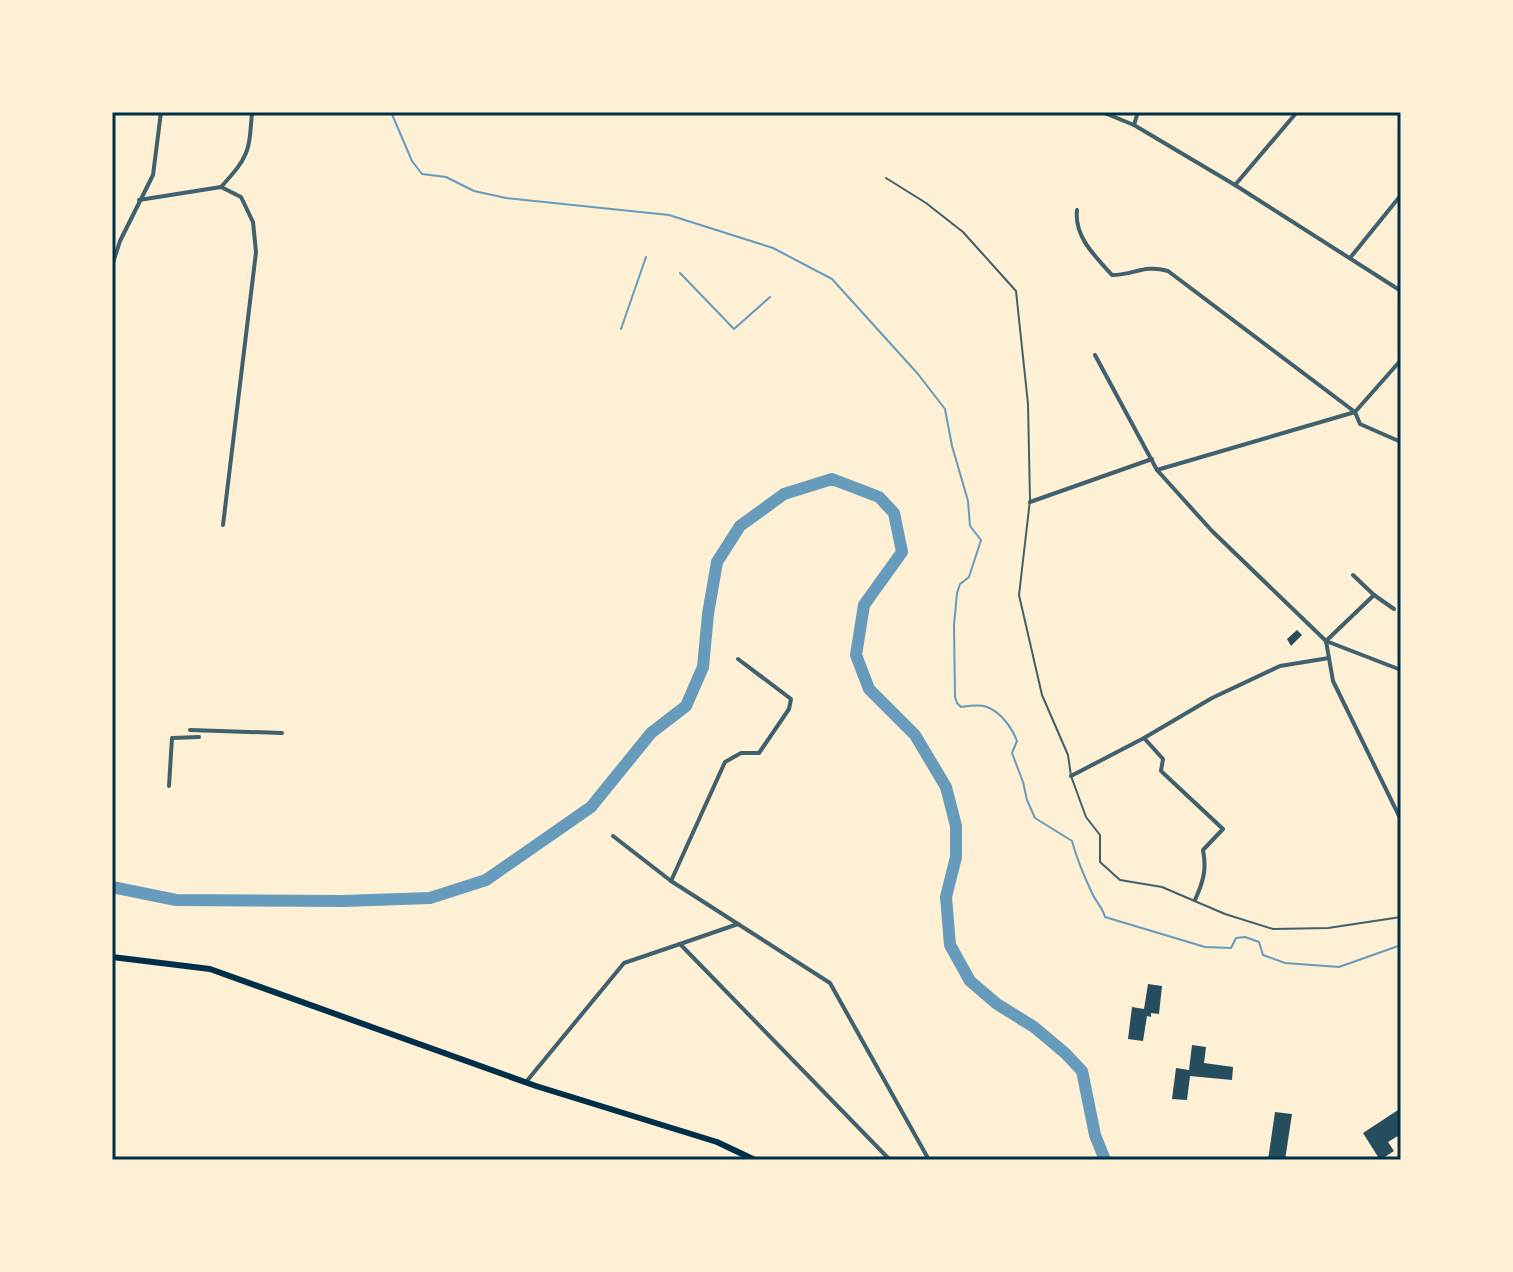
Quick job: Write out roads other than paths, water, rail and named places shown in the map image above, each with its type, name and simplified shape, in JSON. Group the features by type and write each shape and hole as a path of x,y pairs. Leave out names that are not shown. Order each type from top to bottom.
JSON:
{"main road":[{"path":"112,957 210,969 526,1082 717,1142 755,1160"}],"street":[{"path":"112,266 120,241 153,175 161,112"},
{"path":"221,187 242,165 247,153 252,112"},
{"path":"1102,112 1134,125 1235,185 1401,291"},
{"path":"1134,125 1138,112"},
{"path":"1235,185 1297,112"},
{"path":"139,200 221,187 241,197 253,222 256,252 223,525"},
{"path":"1350,258 1401,195"},
{"path":"1077,210 1076,222 1084,243 1112,275 1152,267 1168,271 1355,412 1360,424 1401,442"},
{"path":"1095,355 1157,470 1212,531 1326,641 1401,670"},
{"path":"1157,470 1355,412 1401,360"},
{"path":"1030,502 1152,459"},
{"path":"1353,575 1394,609"},
{"path":"1326,641 1374,595"},
{"path":"1326,641 1333,681 1401,820"},
{"path":"1071,776 1212,698 1280,666 1329,658"},
{"path":"671,881 725,762 741,753 759,753 789,709 791,699 738,659"},
{"path":"190,730 282,733"},
{"path":"169,786 172,738 199,737"},
{"path":"1144,738 1163,759 1161,771 1223,829 1203,850 1204,880 1195,900"},
{"path":"613,836 671,881 830,983 929,1160"},
{"path":"526,1082 624,963 738,924"},
{"path":"680,944 890,1160"}],"lane":[{"path":"886,178 926,203 963,232 1016,291 1028,404 1030,502 1019,595 1042,695 1068,755 1071,776 1086,817 1100,835 1100,862 1120,880 1162,887 1225,914 1273,929 1328,928 1401,917"}],"waterway":[{"path":"391,112 412,161 422,174 446,177 474,191 506,198 669,215 773,248 832,279 918,374 945,409 968,501 970,526 981,540 969,577 960,584 957,593 954,625 957,703 961,707 987,707 1009,726 1017,741 1012,753 1035,818 1072,841 1086,880 1105,917 1205,947 1231,948 1236,938 1245,937 1259,942 1263,955 1285,963 1339,967 1401,945"},
{"path":"621,329 646,257"},
{"path":"680,273 734,329 770,297"},
{"path":"112,887 176,900 343,901 430,898 486,880 591,807 651,733 686,706 703,667 717,562 740,526 784,494 832,479 879,497 894,513 902,552 864,605 856,655 869,689 915,735 946,787 956,826 956,857 946,897 950,945 970,981 997,1004 1034,1027 1082,1071 1095,1135 1105,1160"}]}
